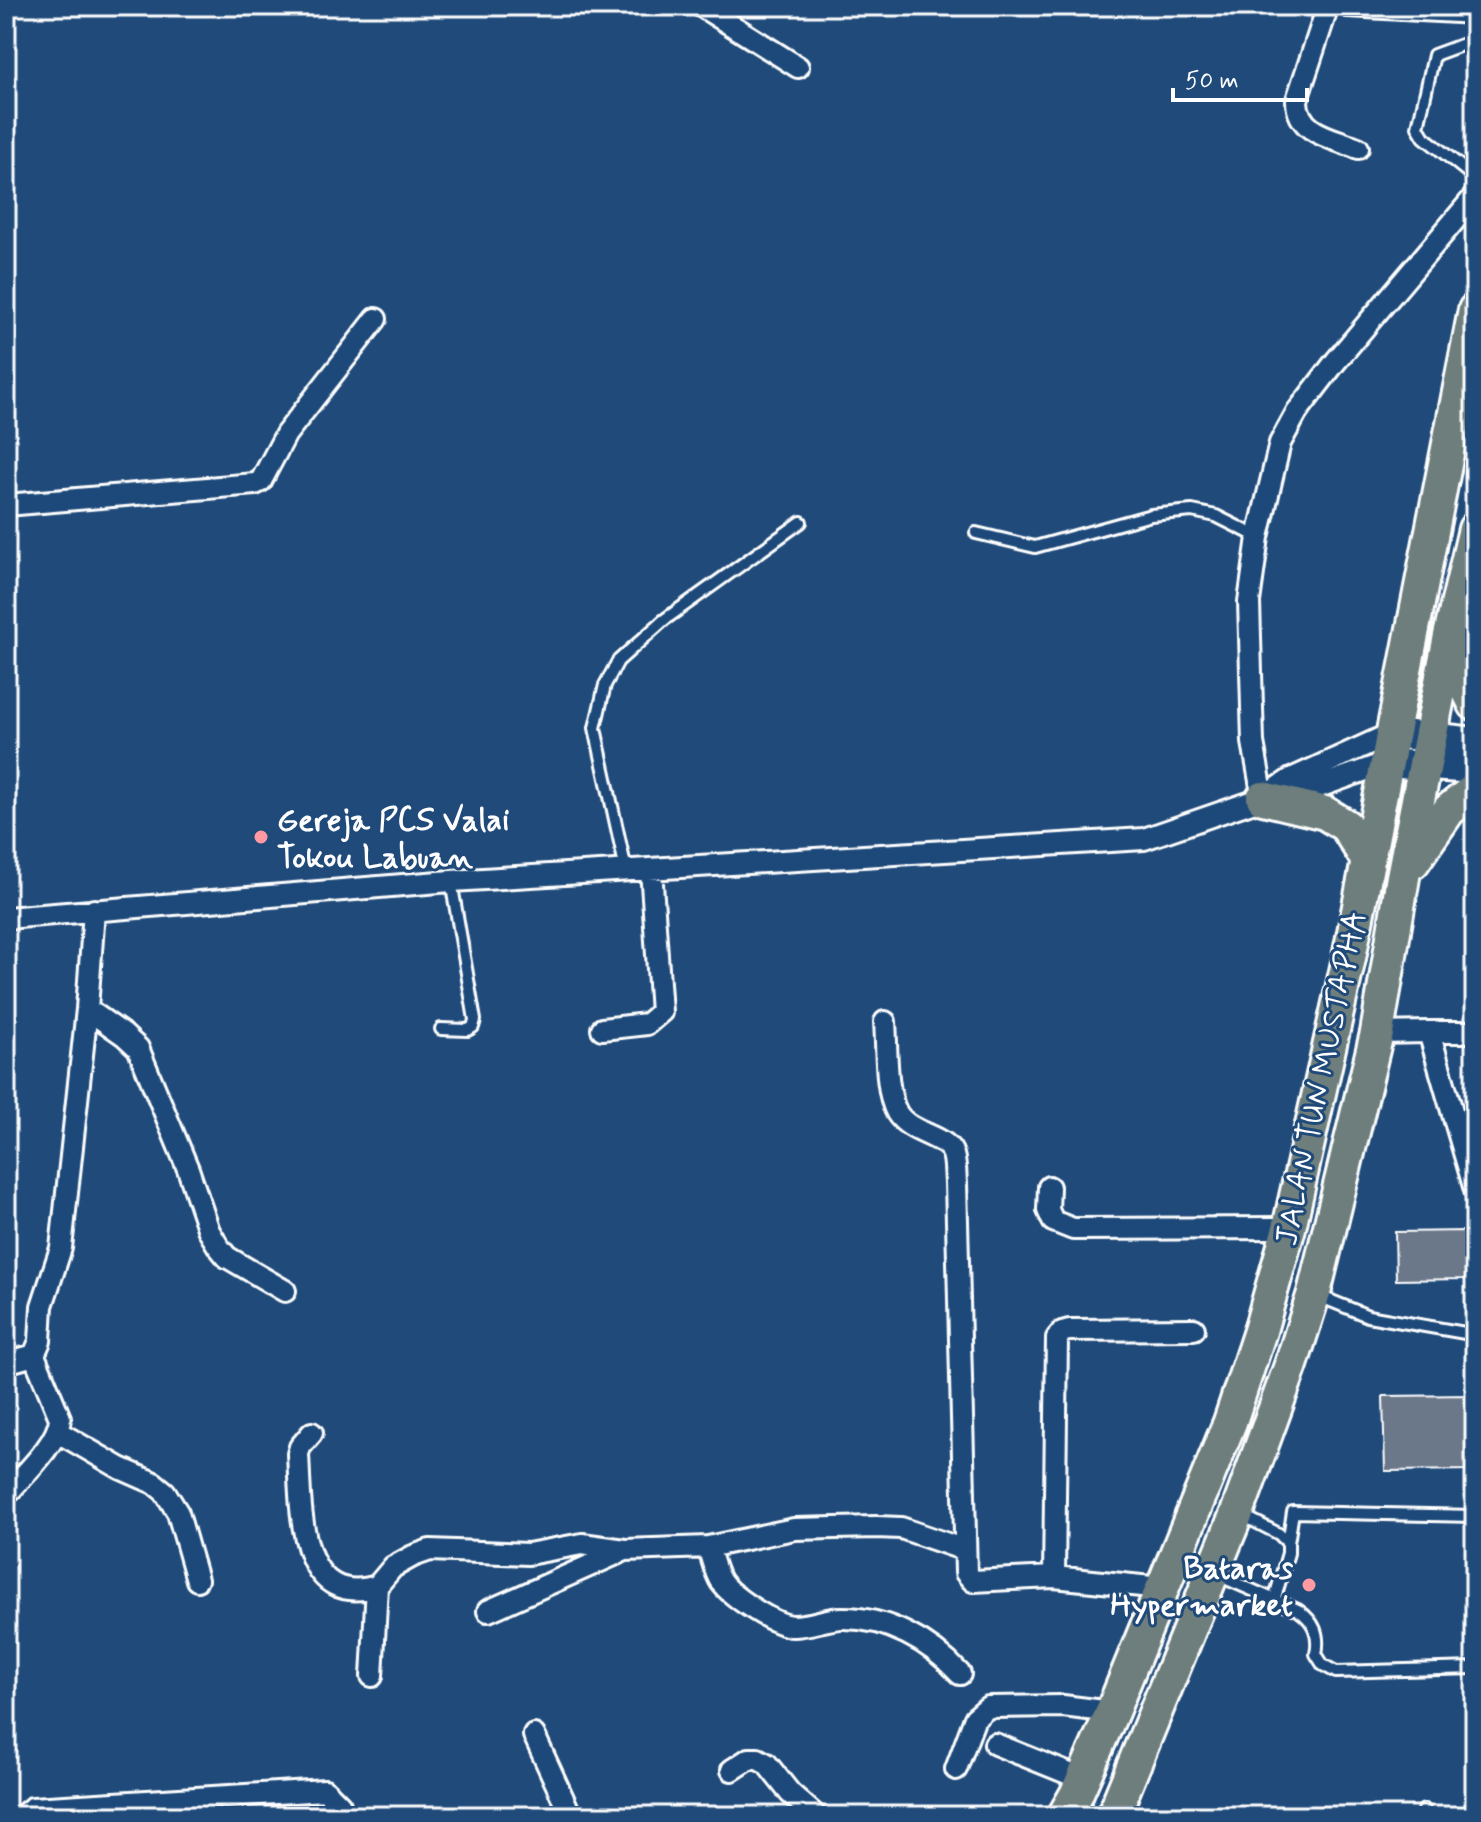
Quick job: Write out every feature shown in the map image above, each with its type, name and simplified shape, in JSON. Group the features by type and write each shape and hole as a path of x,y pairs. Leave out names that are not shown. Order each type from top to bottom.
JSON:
{"main road":[{"name":"JALAN TUN MUSTAPHA","path":"1064,1816 1112,1712 1230,1422 1289,1228 1349,958 1475,310"},
{"path":"1113,1813 1214,1573 1291,1365 1314,1293 1377,1033 1403,877 1475,529"},
{"path":"1450,644 1475,704"},
{"path":"1388,748 1430,751 1475,742"},
{"path":"1430,751 1475,769"},
{"path":"1403,877 1449,810 1475,789"},
{"path":"1263,798 1325,813 1346,826 1367,859"}],"street":[{"path":"701,6 798,67"},
{"path":"1328,6 1297,100 1297,112 1302,123 1313,131 1358,148"},
{"path":"1348,6 1475,13"},
{"path":"1263,798 1253,742 1249,615 1258,537 1280,443 1297,412 1345,350 1475,196"},
{"path":"6,505 255,484 261,481 286,434 376,319"},
{"path":"1263,798 1291,779 1388,748"},
{"path":"6,918 451,881 1144,839 1263,798 1296,795 1388,748"},
{"path":"602,1029 647,1024 661,1012 651,869"},
{"path":"6,1495 58,1432 60,1418 34,1355 40,1341 42,1306 61,1248 87,1009 94,910"},
{"path":"87,1009 138,1048 188,1169 209,1231 218,1246 227,1257 285,1291"},
{"path":"885,1022 892,1102 898,1115 907,1125 946,1145 953,1153 966,1573 973,1581 1054,1577 1161,1588"},
{"path":"1429,1032 1475,1190"},
{"path":"1377,1033 1475,1032"},
{"path":"1049,1187 1048,1210 1053,1221 1073,1229 1289,1228"},
{"path":"1054,1577 1057,1338 1069,1330 1194,1329"},
{"path":"6,1363 34,1355"},
{"path":"58,1432 120,1468 154,1483 165,1492 178,1513 197,1580"},
{"path":"312,1433 298,1454 303,1533 323,1575 340,1587 364,1590 377,1586 393,1567 430,1550 528,1554 582,1544 625,1550 708,1547 794,1529 876,1527 901,1528 965,1550"},
{"path":"708,1547 721,1582 770,1620 792,1626 841,1618 874,1622 903,1631 930,1646 960,1674"},
{"path":"488,1611 625,1550"},
{"path":"372,1676 377,1586"},
{"path":"956,1769 975,1718 988,1707 1063,1706 1112,1712"},
{"path":"534,1735 571,1816"},
{"path":"995,1744 1082,1779"},
{"path":"732,1770 749,1759 758,1759 767,1764 790,1793 816,1816"},
{"path":"22,1816 32,1808 325,1790 340,1805 342,1816"}],"lane":[{"path":"1475,40 1434,55 1417,121 1424,137 1475,178"},
{"path":"976,533 1035,547 1151,515 1192,511 1216,516 1258,537"},
{"path":"626,870 595,728 605,685 618,661 664,620 801,522"},
{"path":"441,1029 468,1030 475,1020 451,881"},
{"path":"1314,1293 1368,1316 1465,1333"},
{"path":"1274,1601 1288,1553 1293,1512 1475,1516"},
{"path":"1237,1513 1279,1534 1288,1543"},
{"path":"1214,1573 1310,1618 1315,1626 1316,1654 1323,1665 1336,1672 1475,1668"}],"building":[{"path":"1467,1231 1468,1279 1396,1280 1395,1232"},
{"path":"1475,1395 1475,1470 1385,1471 1383,1396"}],"place":[{"name":"Gereja PCS Valai Tokou Labuan","path":"261,837"},
{"name":"Bataras Hypermarket","path":"1309,1585"}]}
